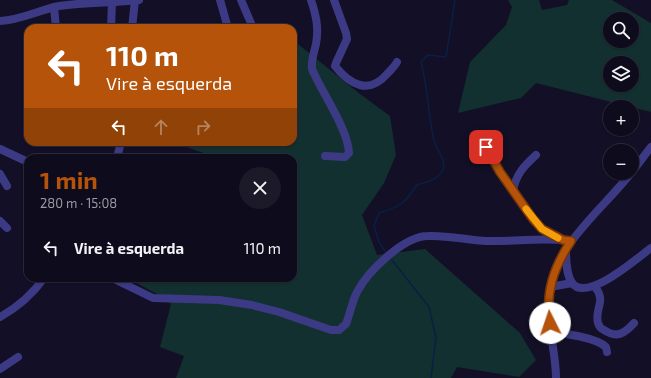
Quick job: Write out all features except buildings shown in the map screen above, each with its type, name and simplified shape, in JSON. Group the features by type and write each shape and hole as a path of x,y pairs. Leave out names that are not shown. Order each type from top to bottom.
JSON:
{"street":[{"path":"132,24 135,0"},
{"path":"0,21 18,18 54,7 139,0"},
{"path":"220,0 227,24"},
{"path":"241,0 250,24"},
{"path":"311,0 317,24 317,39 312,69 343,131 349,148 349,153 345,157 325,156"},
{"path":"334,0 347,39 335,66 345,78 355,84 371,86 377,84 398,62"},
{"path":"111,24 112,2"},
{"path":"54,7 56,24"},
{"path":"486,147 490,156 533,219 542,229 567,241"},
{"path":"639,163 651,147"},
{"path":"0,149 24,160"},
{"path":"513,190 515,179 519,172 536,155"},
{"path":"0,174 8,186"},
{"path":"572,283 568,270 566,250 567,241 603,206 625,180"},
{"path":"0,221 6,228"},
{"path":"120,282 153,298 219,300 252,305 335,330 343,328 346,324 356,294 376,267 415,238 428,236 485,241 525,239 567,241"},
{"path":"550,286 572,283 580,288 595,287 651,248"},
{"path":"556,378 555,358 548,310 550,286 554,271 566,250"},
{"path":"0,317 22,303 41,282"},
{"path":"595,287 600,297 598,323 602,329 614,335 621,334 634,323"},
{"path":"551,332 562,333 599,342 606,347 606,352"},
{"path":"0,369 18,357"}],"green space":[{"path":"508,0 539,0 542,10 567,5 569,0 612,0 632,12 603,12 603,48 639,48 639,16 651,23 651,112 639,109 639,100 603,100 536,83 521,98 458,113 470,62 506,25 512,7"},
{"path":"297,43 390,116 396,155 384,183 362,215 377,255 425,249 520,333 536,360 519,377 457,367 451,378 176,378 184,356 160,347 171,304 134,282 297,282 297,154 206,154 184,146 297,146"}],"waterway":[{"path":"385,251 379,242 374,226 379,213 392,209 401,204 417,185 435,178 441,173 444,167 443,159 434,141 421,62 428,55 446,57 455,0"},
{"path":"392,260 429,307 436,338 431,378"}],"slow traffic":[{"path":"526,209 542,229 558,238"}],"route":[{"path":"486,147 490,156 522,205 542,229 563,240 571,241 554,271 550,286 548,303 550,323"}]}
